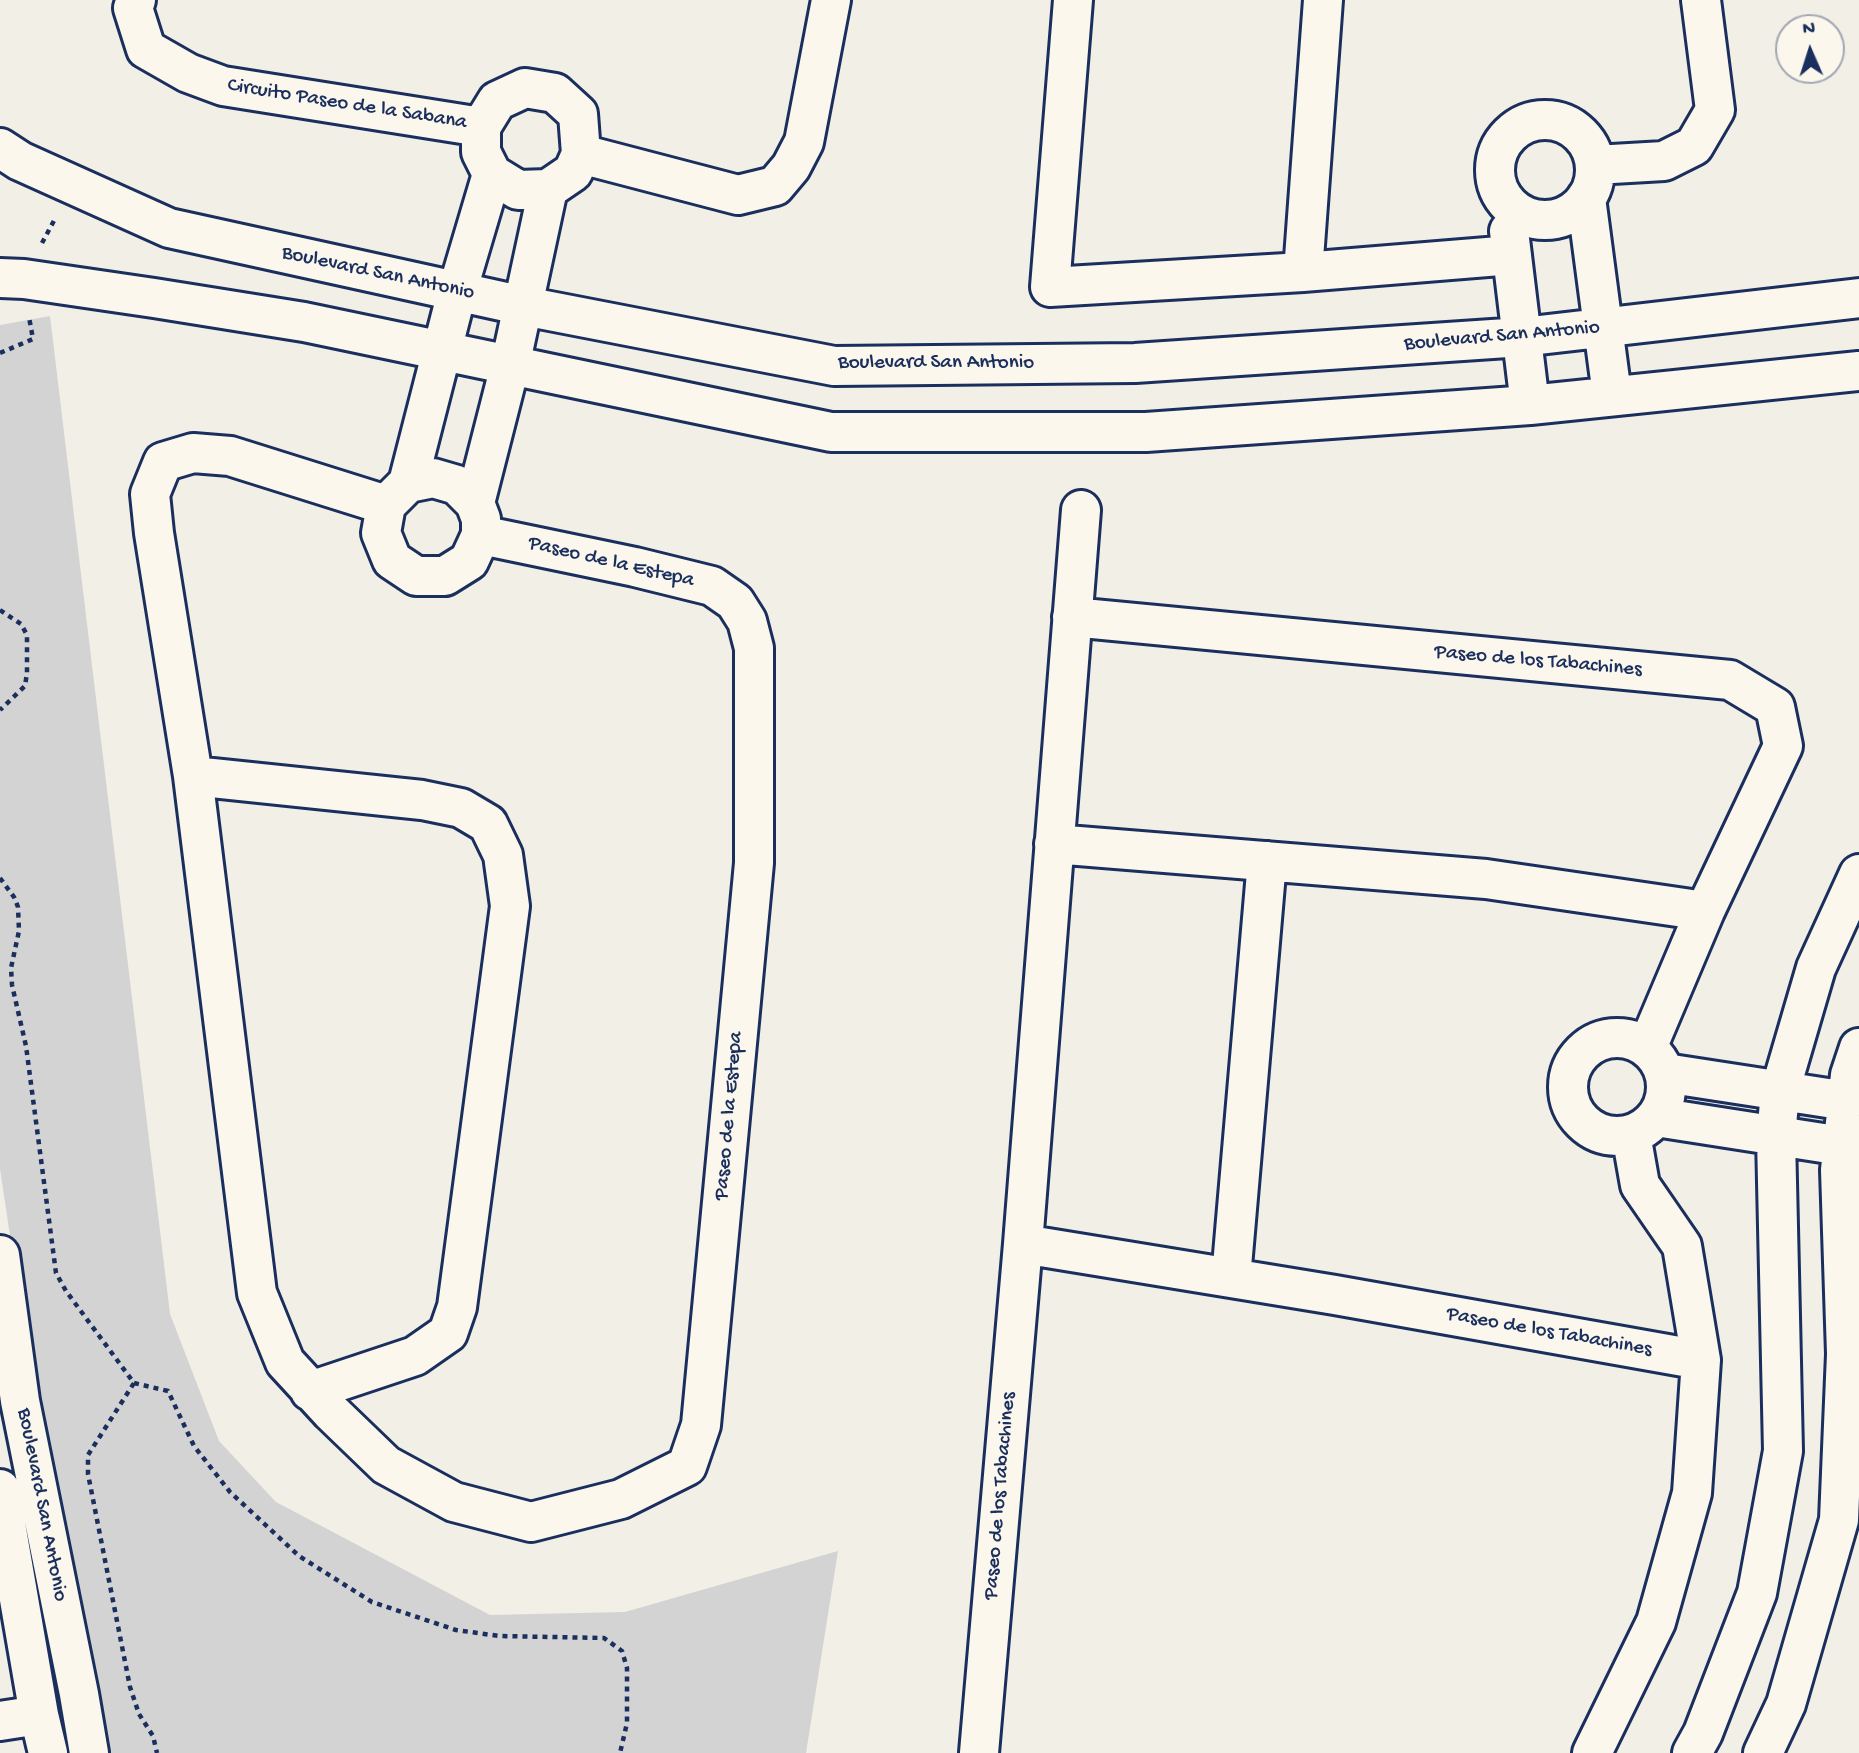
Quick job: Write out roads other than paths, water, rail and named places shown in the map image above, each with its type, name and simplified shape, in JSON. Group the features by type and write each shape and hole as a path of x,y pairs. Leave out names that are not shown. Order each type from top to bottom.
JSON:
{"street":[{"name":"Circuito Paseo de la Sabana","path":"136,0 133,8 146,49 187,73 223,86 481,127"},
{"path":"581,154 738,195 775,186 804,142 831,0"},
{"path":"1073,0 1050,287 1303,272 1512,255"},
{"path":"1303,272 1323,0"},
{"path":"1612,395 1603,328 1590,182 1590,149 1580,134 1566,124 1549,120 1532,122 1516,129 1504,141 1496,157 1494,172 1497,187 1505,201 1531,218 1546,219 1562,217 1575,209 1590,182 1664,161 1694,146 1716,110 1701,0"},
{"path":"524,88 555,93 578,114 581,154 573,172 548,190 518,190 492,174 481,152 481,127 496,101 524,88"},
{"name":"Boulevard San Antonio","path":"0,148 20,161 169,228 524,306 834,366 1135,363 1522,337 1859,298"},
{"path":"492,174 441,352 397,494 381,533 392,560 416,576 445,576 469,561 548,190"},
{"path":"1505,201 1530,405"},
{"path":"0,278 291,320 831,432 1146,432 1530,405 1859,371"},
{"name":"Paseo de la Estepa","path":"193,453 230,456 397,494 433,478 457,485 478,519 635,567 712,586 735,602 747,621 754,648 754,863 701,1425 687,1466 621,1499 531,1522 454,1503 386,1465 310,1391 285,1362 257,1293 193,776 150,494 163,462 193,453"},
{"name":"Paseo de los Tabachines","path":"988,1752 1023,1244 1081,510"},
{"name":"Paseo de los Tabachines","path":"1072,617 1730,680 1775,707 1783,746 1705,911 1656,1061 1667,1089 1664,1103 1644,1126 1640,1185 1682,1246 1701,1360 1692,1493 1656,1622 1592,1753"},
{"path":"193,776 422,800 461,807 488,824 503,855 510,906 457,1307 448,1333 415,1356 310,1391"},
{"path":"1054,844 1486,879 1705,911"},
{"path":"1231,1278 1268,862"},
{"path":"1692,1753 1703,1733 1757,1593 1783,1451 1776,1137 1780,1091 1816,968 1859,874"},
{"path":"1842,1146 1776,1137 1644,1126 1608,1135 1585,1125 1575,1111 1569,1096 1569,1079 1574,1063 1586,1050 1600,1041 1617,1038 1634,1041 1656,1061 1780,1091 1847,1101"},
{"path":"1763,1753 1786,1704 1839,1520 1846,1354 1840,1170 1850,1075 1859,1048"},
{"name":"Paseo de los Tabachines","path":"1023,1244 1701,1360"},
{"name":"Boulevard San Antonio","path":"0,1255 20,1401 89,1753"},
{"name":"Boulevard San Antonio","path":"0,1489 48,1753"},
{"path":"0,1721 39,1715"}]}
